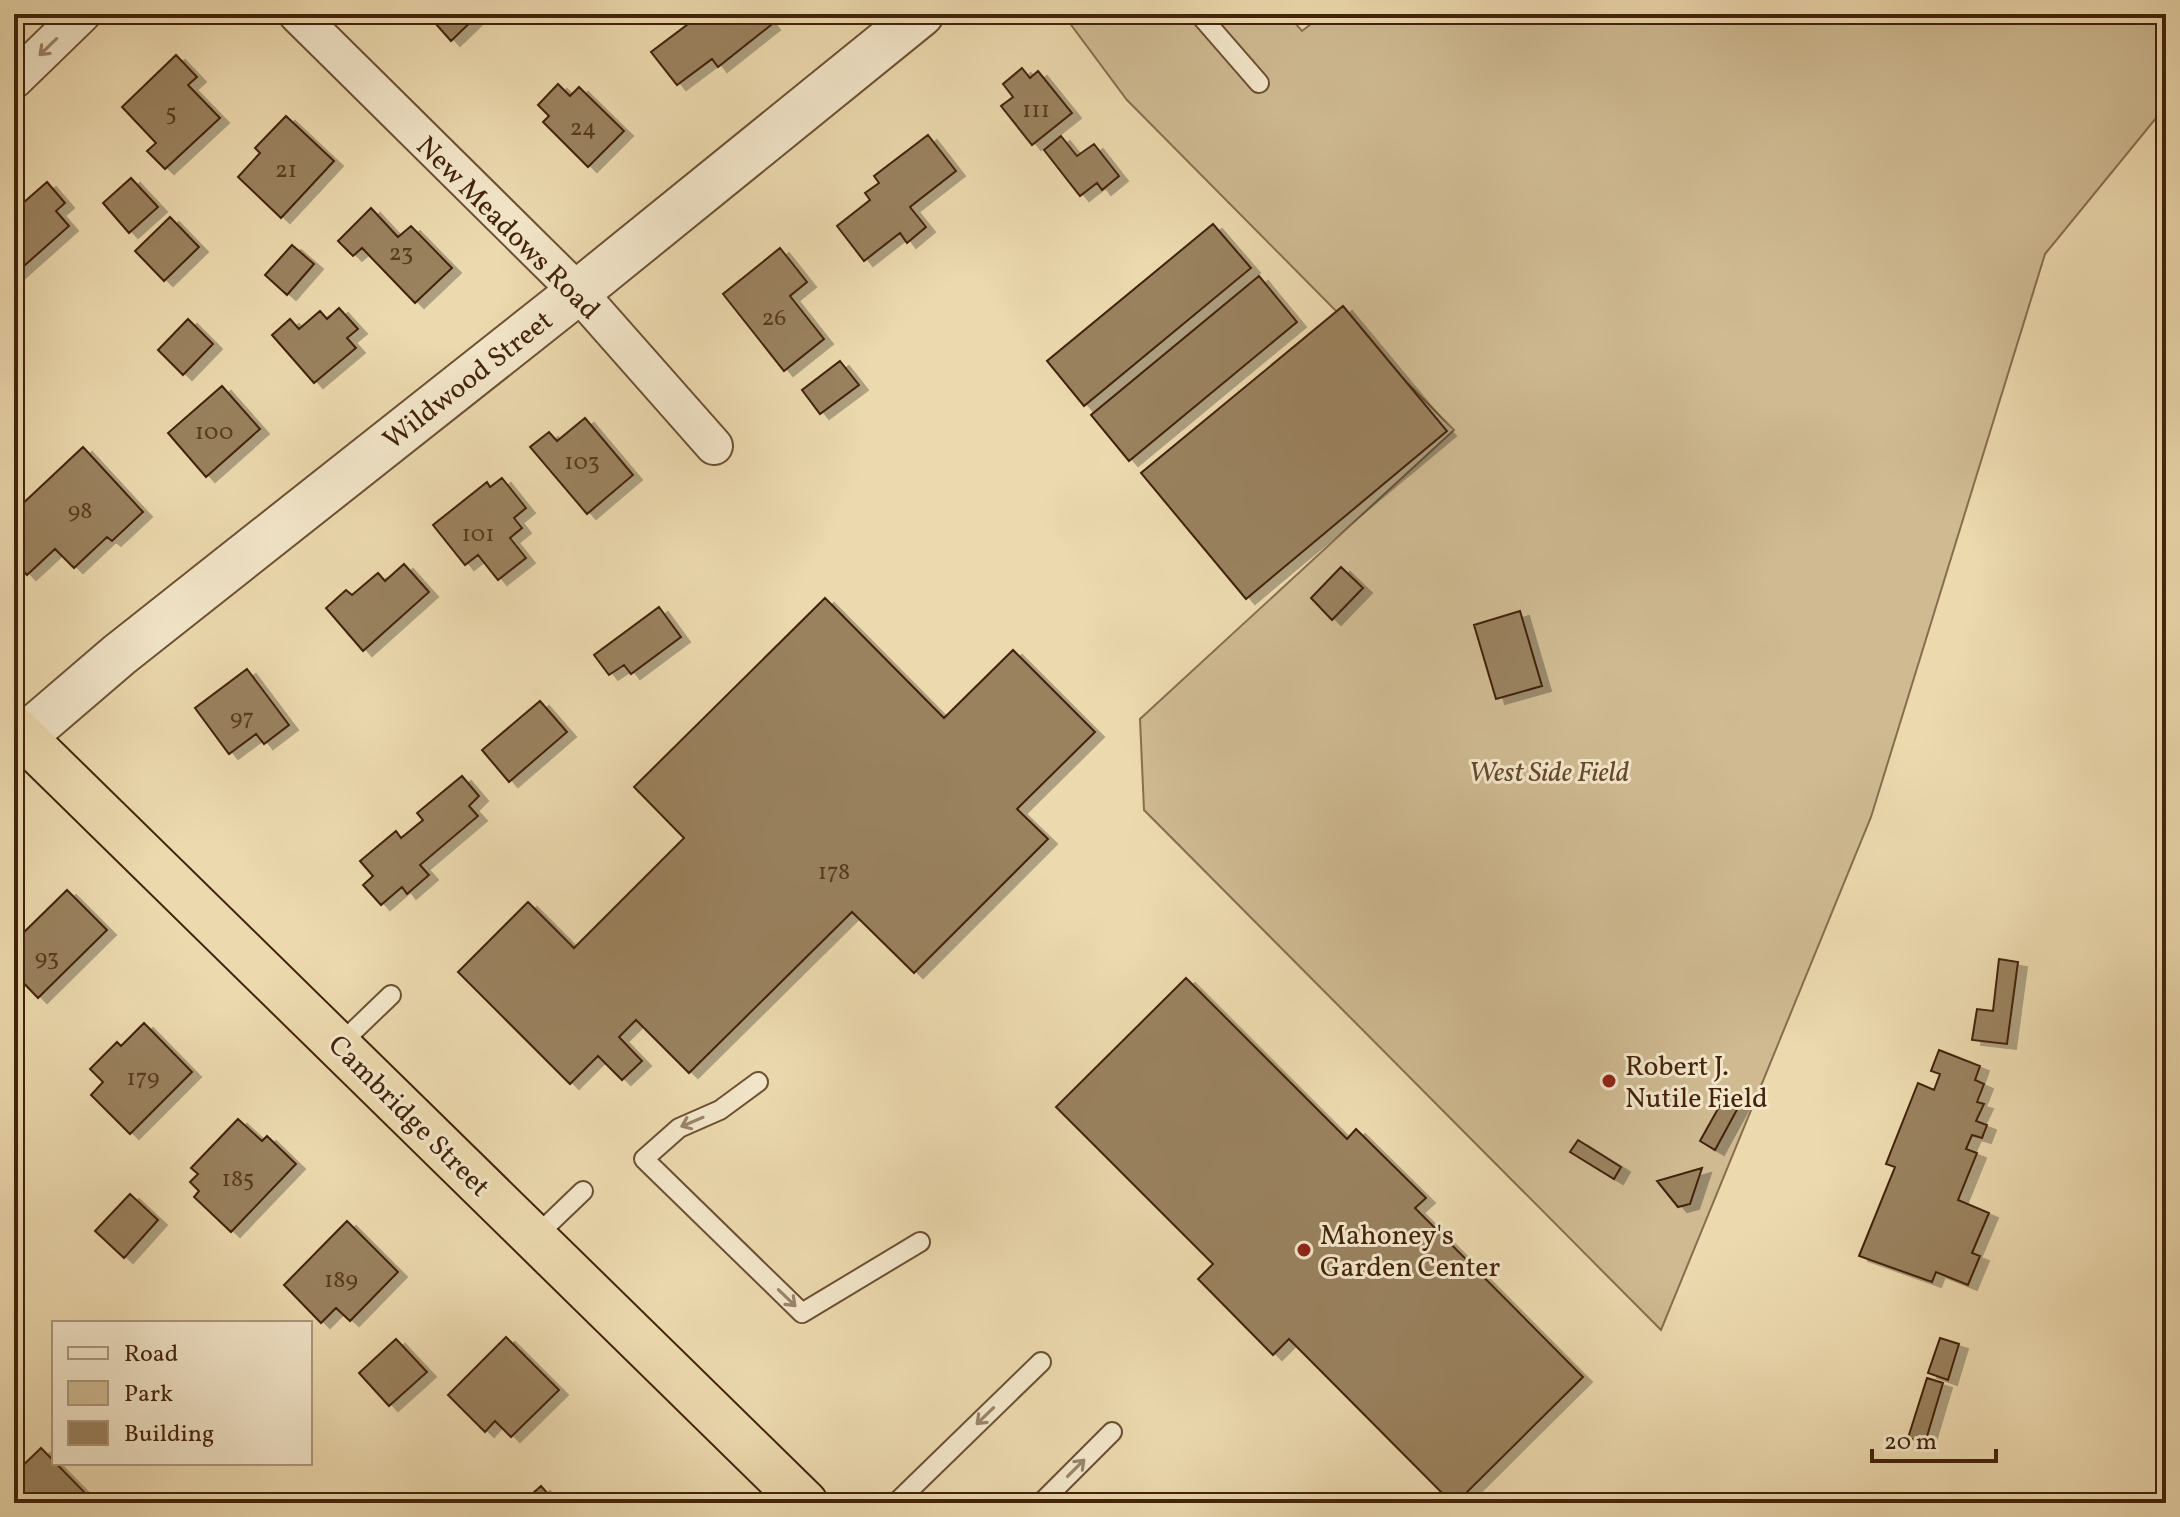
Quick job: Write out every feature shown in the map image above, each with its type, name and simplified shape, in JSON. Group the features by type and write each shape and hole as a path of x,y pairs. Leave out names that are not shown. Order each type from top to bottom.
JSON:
{"highway":[{"name":"Cambridge Street","path":"17,736 339,1045 805,1503"}],"street":[{"path":"14,80 82,14"},
{"name":"New Meadows Road","path":"297,14 578,292 714,446"},
{"name":"Wildwood Street","path":"17,736 578,292 921,14"}],"lane":[{"path":"1199,14 1259,83"},
{"path":"339,1045 391,995"},
{"path":"758,1082 720,1110 679,1128 644,1159 802,1313 920,1242"},
{"path":"534,1238 583,1191"},
{"path":"896,1503 1041,1362"},
{"path":"1041,1503 1112,1432"}],"green space":[{"name":"West Side Field","path":"1063,14 1287,14 1302,31 1324,14 2166,14 2166,106 2045,254 1871,817 1661,1330 1144,810 1140,719 1454,430 1127,100"}],"building":[{"path":"427,14 479,14 451,41"},
{"path":"686,14 763,14 771,25 718,67 712,59 677,85 651,52 692,21"},
{"path":"176,55 197,77 188,85 220,118 165,169 147,151 156,143 122,107"},
{"path":"1022,68 1030,78 1038,71 1072,113 1032,145 1001,106 1013,97 1003,84"},
{"path":"558,84 570,96 579,87 624,131 588,167 543,122 549,116 538,105"},
{"path":"286,116 334,161 281,218 238,177 260,153 255,148"},
{"path":"928,135 956,171 910,207 926,227 907,243 900,233 864,261 837,226 870,200 865,193 879,183 874,176"},
{"path":"1061,136 1077,156 1094,144 1119,176 1102,190 1097,183 1080,196 1044,150"},
{"path":"131,178 158,207 129,233 103,203"},
{"path":"47,182 65,203 56,211 69,226 15,274 14,211"},
{"path":"371,208 398,237 411,226 452,268 415,303 362,248 353,256 338,241"},
{"path":"170,217 199,247 164,281 135,251"},
{"path":"1213,224 1251,268 1084,406 1047,361"},
{"path":"292,245 314,264 287,295 265,275"},
{"path":"780,248 807,282 790,296 824,339 784,371 723,294"},
{"path":"1259,276 1297,322 1129,461 1091,415"},
{"path":"1343,306 1447,431 1246,599 1141,473"},
{"path":"339,308 358,329 347,338 356,348 314,383 272,335 290,319 299,329 320,311 327,319"},
{"path":"188,319 213,344 183,375 158,350"},
{"path":"840,361 859,385 820,414 802,390"},
{"path":"222,386 260,429 206,477 168,433"},
{"path":"585,418 633,475 587,514 530,447 549,432 557,441"},
{"path":"83,447 143,512 112,541 107,537 74,568 55,549 27,575 14,561 14,524 24,515 17,509"},
{"path":"502,478 526,508 514,518 522,528 510,538 526,558 498,580 478,555 465,565 433,525 487,482 490,487"},
{"path":"404,564 429,592 363,651 326,608 346,590 352,595 378,573 385,581"},
{"path":"1341,567 1363,588 1332,620 1311,598"},
{"path":"825,598 944,718 1013,650 1095,732 1017,809 1048,839 914,973 852,912 689,1073 636,1020 619,1037 642,1061 622,1080 598,1056 570,1084 458,972 528,902 574,948 684,838 634,787"},
{"path":"659,607 681,637 631,674 624,665 609,675 594,655"},
{"path":"1520,611 1542,686 1496,699 1474,625"},
{"path":"247,669 289,725 264,744 256,734 229,754 195,708"},
{"path":"540,701 567,732 509,782 482,750"},
{"path":"462,776 479,796 469,806 478,816 420,865 429,875 407,894 402,887 381,905 363,885 373,876 360,861 396,831 401,838 423,820 417,813"},
{"path":"67,890 107,930 38,998 14,973 14,942"},
{"path":"1999,959 2018,962 2007,1044 1972,1040 1977,1009 1993,1011"},
{"path":"1186,978 1347,1139 1356,1129 1426,1198 1415,1208 1583,1377 1456,1503 1452,1503 1289,1339 1273,1355 1198,1279 1213,1264 1056,1107"},
{"path":"144,1023 192,1072 130,1134 91,1095 103,1082 90,1069 117,1042 121,1046"},
{"path":"1939,1050 1980,1066 1975,1080 1984,1084 1977,1102 1984,1104 1976,1121 1987,1125 1982,1138 1972,1135 1966,1149 1977,1153 1958,1200 1989,1213 1972,1253 1980,1256 1968,1285 1936,1272 1932,1282 1859,1256 1895,1167 1886,1164 1918,1083 1934,1090 1940,1074 1931,1071"},
{"path":"1724,1098 1739,1106 1715,1150 1700,1141"},
{"path":"238,1119 262,1141 267,1136 296,1164 231,1232 194,1197 199,1191 190,1182 198,1174 191,1168"},
{"path":"1578,1140 1621,1167 1614,1179 1570,1152"},
{"path":"1702,1168 1690,1204 1678,1207 1657,1181"},
{"path":"130,1194 158,1220 124,1258 95,1231"},
{"path":"347,1221 398,1272 350,1321 336,1308 321,1323 284,1285"},
{"path":"506,1337 559,1390 511,1437 495,1421 485,1432 448,1395"},
{"path":"1940,1338 1959,1344 1948,1380 1928,1373"},
{"path":"396,1339 427,1372 389,1406 359,1373"},
{"path":"1927,1378 1943,1383 1925,1443 1908,1438"},
{"path":"41,1448 52,1459 52,1465 58,1465 91,1499 87,1503 14,1503 14,1474"},
{"path":"541,1486 556,1503 522,1503"}],"place":[{"name":"Robert J. Nutile Field","path":"1609,1081"},
{"name":"Mahoney's Garden Center","path":"1304,1250"}]}
